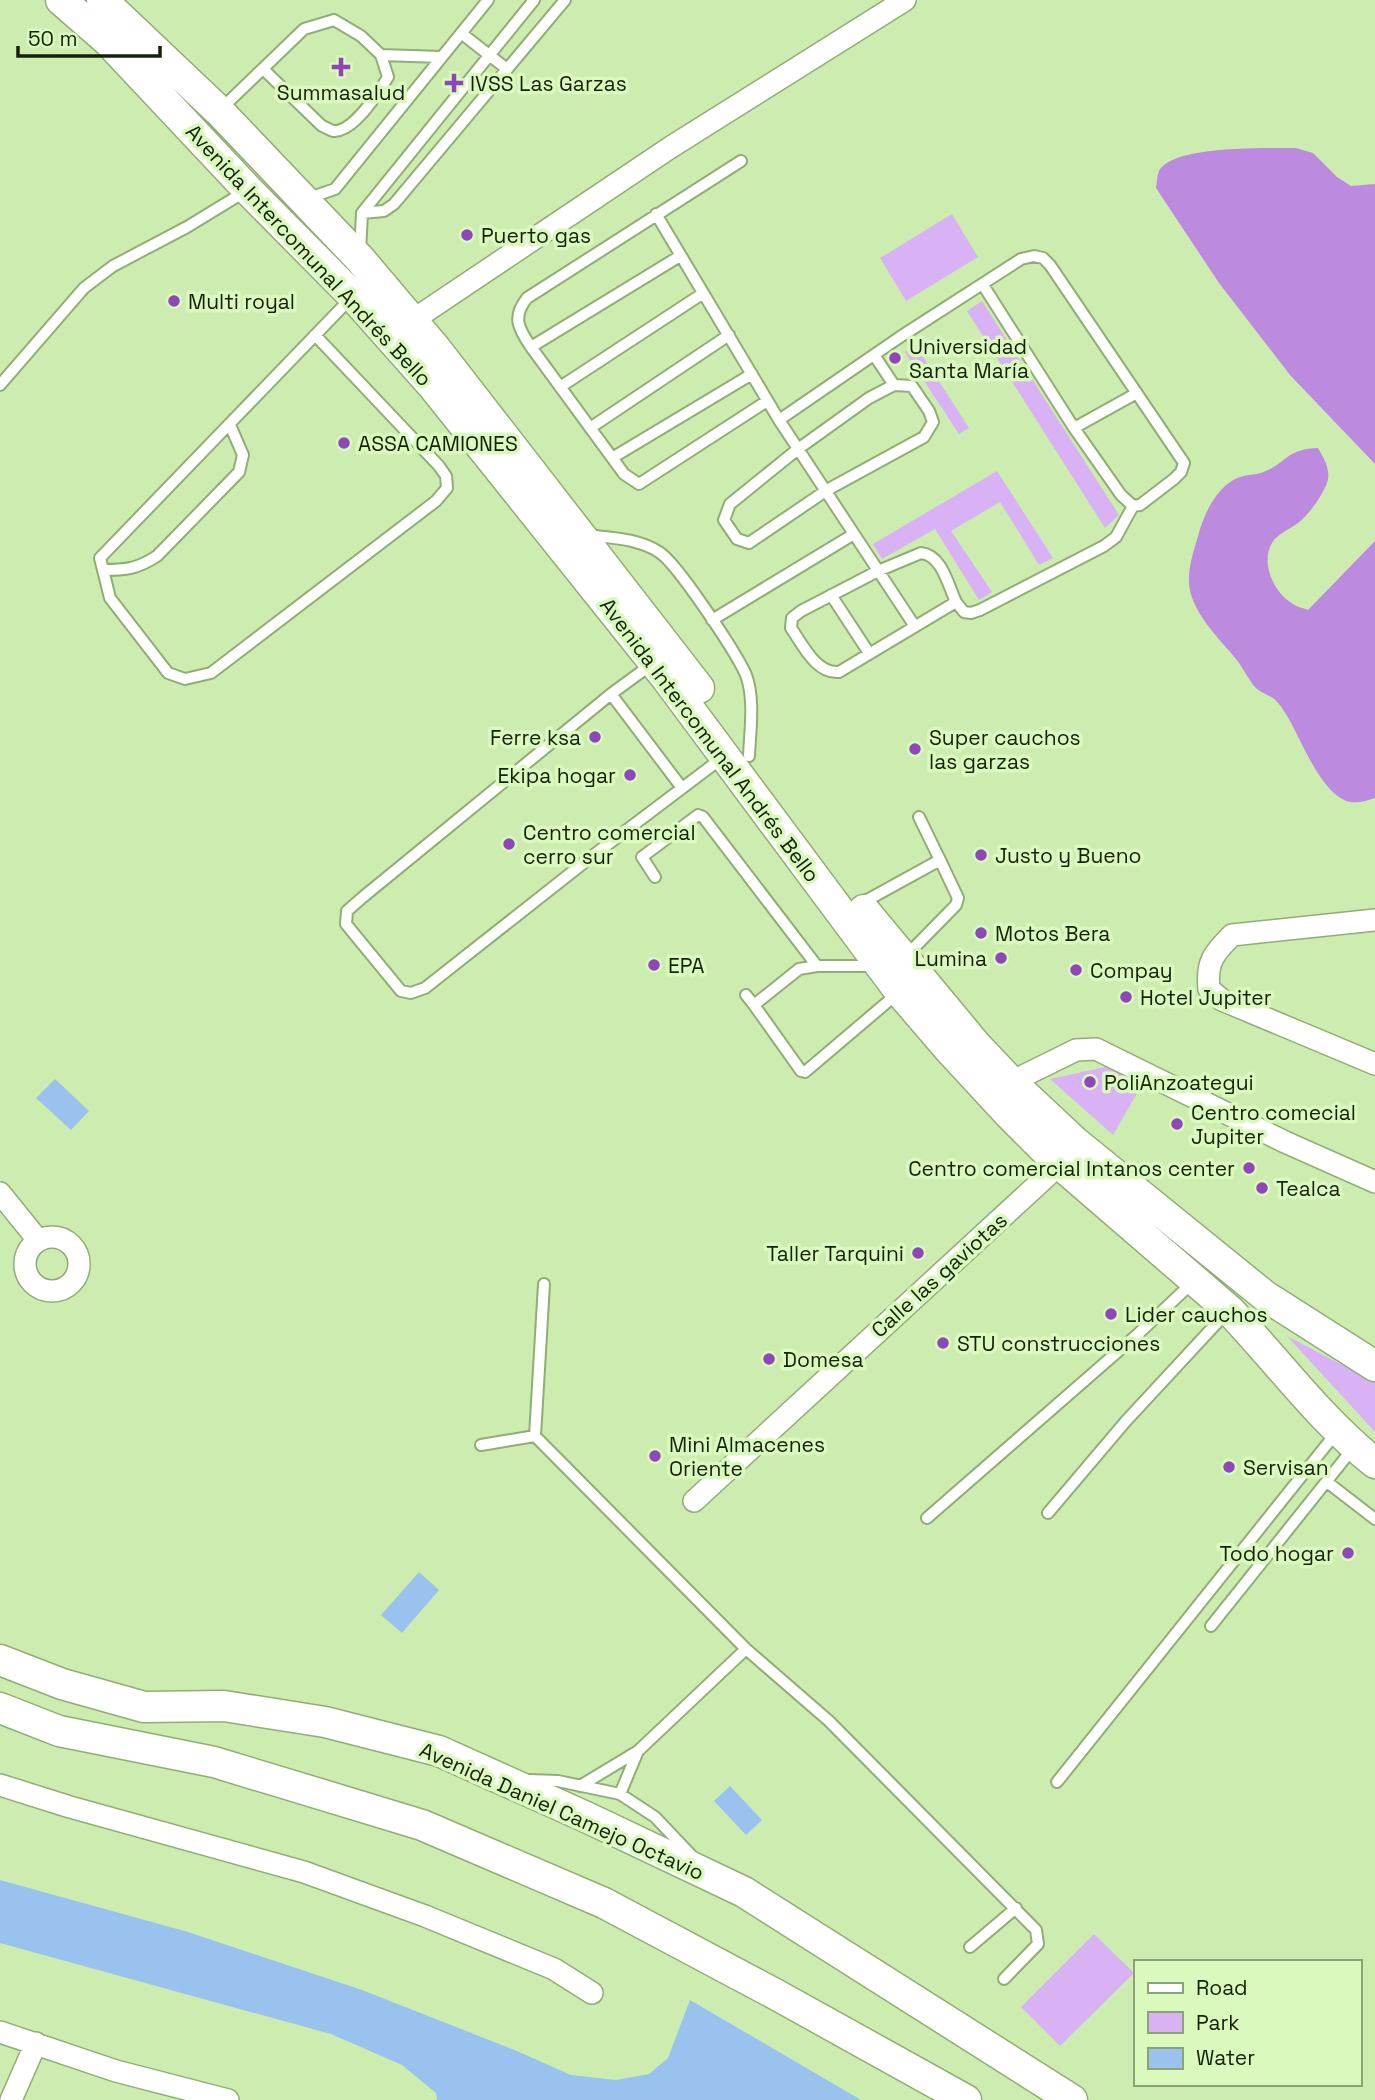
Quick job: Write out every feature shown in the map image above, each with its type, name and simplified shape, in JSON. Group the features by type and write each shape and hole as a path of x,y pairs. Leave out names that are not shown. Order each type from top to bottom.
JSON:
{"main road":[{"name":"Avenida Intercomunal Andrés Bello","path":"61,0 108,41 248,190 353,296 432,385 653,664 737,756 860,904 892,963 900,992 982,1086 1060,1164 1229,1310 1307,1400 1356,1446"},
{"name":"Avenida Intercomunal Andrés Bello","path":"102,0 219,111 360,259 413,320 580,534 737,756 892,963 1075,1142 1234,1272 1295,1316 1375,1366"},
{"name":"Avenida Daniel Camejo Octavio","path":"0,1660 62,1684 144,1707 224,1706 326,1722 439,1751 744,1892 1072,2100"},
{"path":"0,1708 59,1731 214,1762 422,1825 604,1903 775,1993 966,2100"}],"street":[{"path":"413,320 671,147 905,0"},
{"path":"1375,920 1232,935 1215,952 1207,972 1209,989 1222,1000 1375,1064"},
{"path":"1011,1082 1076,1049 1096,1049 1285,1142 1375,1182"},
{"name":"Calle las gaviotas","path":"694,1501 1060,1164"},
{"path":"0,1194 38,1240"},
{"path":"0,1785 304,1872 425,1916 554,1969 592,1993"},
{"path":"0,2032 117,2071 228,2100"},
{"path":"11,2100 36,2043"}],"lane":[{"path":"304,199 335,189 488,0"},
{"path":"360,259 362,213 534,0"},
{"path":"362,213 384,211 394,204 565,0"},
{"path":"219,111 263,68 304,29 334,20 361,36 381,55 388,77 372,104 343,129 332,131 323,126 263,68"},
{"path":"461,33 507,69"},
{"path":"381,55 441,57"},
{"path":"741,161 527,298 519,309 517,321 531,347 560,387 624,474 634,482 644,483 767,401"},
{"path":"0,385 84,288 113,266 187,227 248,190"},
{"path":"656,214 767,401 914,625"},
{"path":"531,347 680,256"},
{"path":"779,420 1021,259 1034,256 1043,258 1184,463 1181,472 1174,479 1140,505 1133,506"},
{"path":"983,285 1074,428 1121,495 1133,506"},
{"path":"560,387 702,294"},
{"path":"315,335 439,466 446,476 447,488 436,501 211,673 184,679 168,673 110,598 100,558 230,425 315,335 353,296"},
{"path":"590,428 729,335"},
{"path":"874,355 894,385"},
{"path":"612,458 752,374"},
{"path":"894,385 912,386 929,411 933,422 924,437 827,490 749,543 737,539 730,532 724,520 730,504 798,449 869,398 894,385"},
{"path":"1074,428 1137,393"},
{"path":"103,570 128,570 143,566 158,556 239,472 243,455 230,425"},
{"path":"956,602 839,672 829,673 821,668 791,628 792,618 801,611 878,571 921,553 929,554 937,561 956,602 964,612 980,610 1116,537 1133,506"},
{"path":"580,534 633,540 661,553 712,620 746,676 750,699 737,756 682,788 595,853 425,988 411,993 401,991 346,924 347,911 611,694 653,664"},
{"path":"712,620 854,534"},
{"path":"831,595 869,653"},
{"path":"611,694 682,788"},
{"path":"655,877 642,857 698,815 703,817 817,966"},
{"path":"754,1005 799,969 892,963 956,905 958,898 919,817"},
{"path":"860,904 940,860"},
{"path":"746,995 805,1072 900,992"},
{"path":"927,1518 1138,1334 1195,1280"},
{"path":"544,1284 535,1436 746,1649 829,1721 1016,1908 1035,1930 1038,1944 1004,1979"},
{"path":"1048,1513 1126,1421 1229,1310"},
{"path":"481,1445 535,1436"},
{"path":"1211,1626 1356,1446"},
{"path":"1057,1782 1356,1446"},
{"path":"1327,1482 1375,1519"},
{"path":"580,1786 638,1751 746,1649"},
{"path":"620,1794 638,1751"},
{"path":"498,1778 558,1781 620,1794 655,1817 712,1877"},
{"path":"970,1947 1016,1908"}],"green space":[{"path":"952,214 978,257 906,301 880,258"},
{"path":"982,301 1119,515 1105,528 967,311"},
{"path":"915,344 969,428 959,434 905,352"},
{"path":"997,471 1053,558 1039,565 1000,502 951,531 992,592 979,600 935,529 882,559 873,544"},
{"path":"1105,1067 1143,1083 1113,1135 1050,1079"},
{"path":"1287,1336 1375,1382 1375,1432"},
{"path":"1094,1934 1134,1973 1060,2046 1021,2007"}],"shaded area":[{"path":"1244,148 1296,148 1313,153 1337,177 1351,186 1375,184 1375,464 1290,375 1219,283 1156,188 1159,171 1167,163 1182,156"},
{"path":"1318,448 1327,467 1327,484 1307,515 1272,543 1268,568 1280,593 1295,605 1308,610 1375,541 1375,798 1360,802 1344,800 1325,783 1279,703 1255,687 1206,624 1195,604 1189,583 1190,565 1200,528 1211,503 1222,489 1235,479 1270,469 1299,451"}],"water":[{"path":"55,1079 89,1111 71,1130 36,1098"},
{"path":"419,1572 439,1590 402,1633 381,1615"},
{"path":"730,1786 762,1820 746,1835 714,1801"},
{"path":"0,1880 188,1932 362,1990 571,2075 616,2080 649,2074 668,2058 690,2000 861,2100 437,2100 436,2093 402,2065 331,2034 0,1943"}],"place":[{"name":"Summasalud","path":"341,67"},
{"name":"IVSS Las Garzas","path":"454,83"},
{"name":"Puerto gas","path":"467,235"},
{"name":"Multi royal","path":"174,301"},
{"name":"Universidad Santa María","path":"895,358"},
{"name":"ASSA CAMIONES","path":"344,443"},
{"name":"Ferre ksa","path":"595,737"},
{"name":"Super cauchos las garzas","path":"915,749"},
{"name":"Ekipa hogar","path":"630,775"},
{"name":"Centro comercial cerro sur","path":"509,844"},
{"name":"Justo y Bueno","path":"981,855"},
{"name":"Motos Bera","path":"981,933"},
{"name":"Lumina","path":"1001,958"},
{"name":"EPA","path":"654,965"},
{"name":"Compay","path":"1076,970"},
{"name":"Hotel Jupiter","path":"1126,997"},
{"name":"PoliAnzoategui","path":"1090,1082"},
{"name":"Centro comecial Jupiter","path":"1177,1124"},
{"name":"Centro comercial Intanos center","path":"1249,1168"},
{"name":"Tealca","path":"1262,1188"},
{"name":"Taller Tarquini","path":"918,1253"},
{"name":"Lider cauchos","path":"1111,1314"},
{"name":"STU construcciones","path":"943,1343"},
{"name":"Domesa","path":"769,1359"},
{"name":"Mini Almacenes Oriente","path":"655,1456"},
{"name":"Servisan","path":"1229,1467"},
{"name":"Todo hogar","path":"1348,1553"}]}
